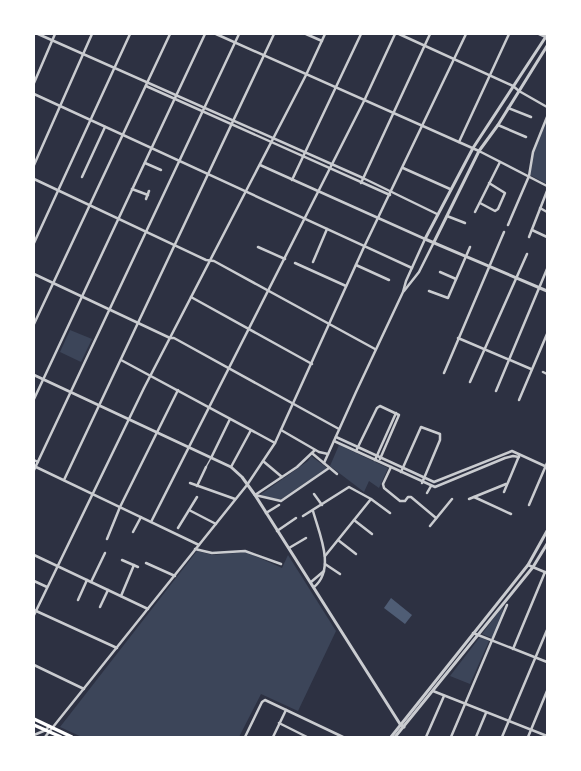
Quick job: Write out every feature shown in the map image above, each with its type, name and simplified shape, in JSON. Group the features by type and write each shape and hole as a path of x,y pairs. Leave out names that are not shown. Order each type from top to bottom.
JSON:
{"main road":[{"path":"34,719 72,737"},
{"path":"34,725 61,737"}],"street":[{"path":"38,34 331,166 363,178 390,194"},
{"path":"34,83 56,34"},
{"path":"34,165 92,34"},
{"path":"34,243 130,34"},
{"path":"34,324 170,34"},
{"path":"34,399 205,34"},
{"path":"216,34 479,151 547,186"},
{"path":"199,544 64,480 35,469 239,34"},
{"path":"64,480 274,34"},
{"path":"306,34 322,41"},
{"path":"34,615 150,375 260,165 325,34"},
{"path":"292,180 361,34"},
{"path":"151,522 330,169 395,34"},
{"path":"399,34 513,86 547,107"},
{"path":"361,182 430,34"},
{"path":"45,737 50,727 84,689 247,485 275,443 330,325 364,247 466,34"},
{"path":"459,142 509,34"},
{"path":"324,463 375,349 403,292 425,239 450,189 472,148 546,36 539,34"},
{"path":"403,292 419,272 479,151 498,125 547,46"},
{"path":"146,86 174,100 330,169 438,214"},
{"path":"34,94 412,268"},
{"path":"508,108 531,117"},
{"path":"508,225 529,176 532,152 547,117"},
{"path":"498,125 526,137"},
{"path":"82,177 105,127"},
{"path":"475,212 500,162"},
{"path":"145,163 161,170"},
{"path":"260,165 378,219 547,291"},
{"path":"403,168 450,189"},
{"path":"34,180 59,190 175,246 210,260 214,260 375,349"},
{"path":"480,203 497,211 506,193 489,184"},
{"path":"132,189 148,195"},
{"path":"146,199 150,191"},
{"path":"529,237 547,191"},
{"path":"540,208 547,212"},
{"path":"447,216 465,222"},
{"path":"313,262 327,229"},
{"path":"532,230 547,237"},
{"path":"444,373 504,232"},
{"path":"258,247 284,259"},
{"path":"429,290 447,299 470,247"},
{"path":"470,382 527,254"},
{"path":"296,263 346,286"},
{"path":"356,265 388,280"},
{"path":"496,391 547,269"},
{"path":"440,272 456,278"},
{"path":"34,274 170,338 174,338 339,429"},
{"path":"191,297 312,364"},
{"path":"519,400 531,369 546,340 547,334"},
{"path":"458,338 531,369"},
{"path":"121,360 275,443"},
{"path":"543,372 547,374"},
{"path":"34,375 231,467 238,473 255,495 400,724 404,727"},
{"path":"107,539 120,507 178,390"},
{"path":"356,451 378,407 382,406 399,415 399,418 379,462"},
{"path":"375,460 396,413"},
{"path":"197,486 231,419"},
{"path":"401,472 421,427 440,434 440,440 422,483"},
{"path":"231,467 251,430"},
{"path":"281,430 316,450 328,454"},
{"path":"336,437 424,479 438,482 512,451 546,467"},
{"path":"334,441 431,486 441,485 505,458 520,456"},
{"path":"255,495 313,454 316,450"},
{"path":"313,454 338,474"},
{"path":"504,454 505,458"},
{"path":"504,492 506,484 520,456"},
{"path":"34,460 38,462"},
{"path":"263,461 282,476"},
{"path":"392,463 383,484 384,488 400,501 404,502 408,497 411,497 436,518"},
{"path":"529,505 547,463"},
{"path":"255,495 281,501 329,468"},
{"path":"190,483 236,499"},
{"path":"469,499 506,484"},
{"path":"427,493 431,486"},
{"path":"303,516 348,487 371,499 390,513"},
{"path":"314,494 322,505"},
{"path":"178,528 197,497"},
{"path":"474,497 511,514"},
{"path":"325,557 371,499"},
{"path":"430,526 452,499"},
{"path":"266,514 279,505"},
{"path":"189,510 216,524"},
{"path":"313,510 325,557 324,570 321,580 314,587"},
{"path":"133,532 141,517"},
{"path":"277,531 296,518"},
{"path":"354,520 372,534"},
{"path":"391,737 473,632 528,565 547,531"},
{"path":"288,548 306,538"},
{"path":"338,540 356,554"},
{"path":"395,737 533,567 547,544"},
{"path":"196,549 212,553 245,551 281,564"},
{"path":"91,582 105,553"},
{"path":"34,555 148,609"},
{"path":"122,560 138,566"},
{"path":"146,563 175,576"},
{"path":"325,564 340,574"},
{"path":"121,596 134,565"},
{"path":"513,649 546,572 528,565"},
{"path":"311,582 324,570"},
{"path":"78,600 87,580"},
{"path":"34,581 47,587"},
{"path":"100,607 108,590"},
{"path":"451,737 507,605"},
{"path":"35,611 117,648"},
{"path":"502,737 547,630"},
{"path":"473,632 547,662"},
{"path":"34,665 84,689"},
{"path":"433,691 547,736"},
{"path":"528,737 547,692"},
{"path":"426,737 444,696"},
{"path":"245,737 264,700 343,737"},
{"path":"273,737 286,710"},
{"path":"476,737 486,713"},
{"path":"279,723 307,737"},
{"path":"34,735 47,731"}],"shaded area":[{"path":"547,119 547,184 530,175 533,153"},
{"path":"70,330 92,339 81,362 60,352"},
{"path":"339,445 388,468 379,488 369,481 364,492 330,466"},
{"path":"311,456 327,468 280,500 260,495 308,461"},
{"path":"197,551 213,555 246,552 282,568 288,555 336,631 298,711 261,694 239,737 82,737 60,727"},
{"path":"391,598 412,615 405,624 384,608"},
{"path":"503,606 502,618 492,638 482,634"},
{"path":"480,637 489,641 470,684 450,676"}]}
